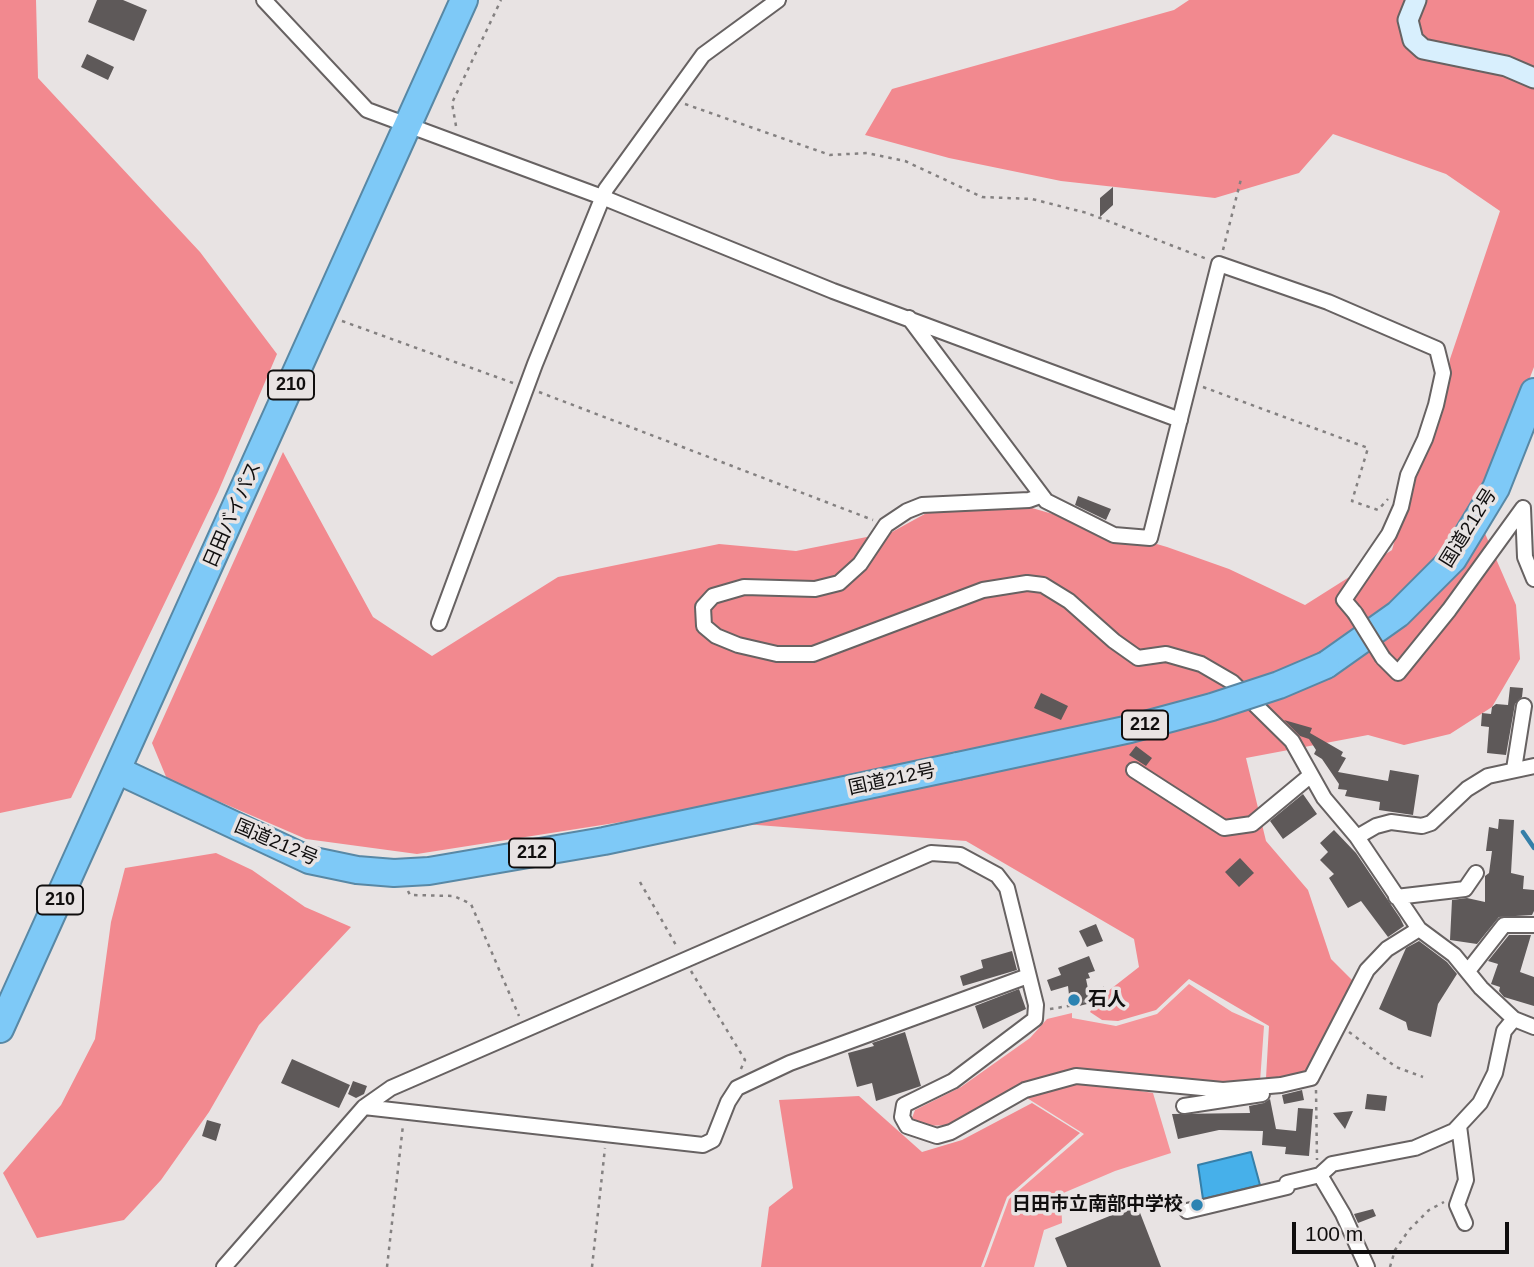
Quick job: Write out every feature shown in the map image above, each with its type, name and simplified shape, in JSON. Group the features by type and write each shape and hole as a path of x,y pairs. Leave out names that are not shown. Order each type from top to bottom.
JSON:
{"highway":[{"name":"日田バイパス","path":"0,1029 119,771 464,0"},
{"name":"国道212号","path":"119,771 309,860 356,870 394,873 429,871 604,841 1130,729 1212,707 1279,685 1326,665 1398,614 1453,559 1496,488 1534,392"}],"street":[{"path":"264,0 367,110 602,197 808,281 1180,420"},
{"path":"439,623 602,197 703,55 778,0"},
{"path":"1416,0 1408,20 1413,40 1423,49 1506,66 1534,78"},
{"path":"909,318 1040,496 1114,535 1150,538 1219,264 1328,302 1437,349 1443,373 1436,405 1425,439 1408,475 1401,507 1389,534 1345,600 1383,658 1398,673 1450,610 1523,508 1525,557 1534,579"},
{"path":"1040,496 1029,500 922,505 886,525 860,564 839,583 815,589 744,587 713,596 703,607 704,626 716,636 738,645 777,654 813,654 983,590 1027,583 1043,585 1069,601 1114,641 1138,658 1166,654 1201,664 1232,681 1292,741 1324,798 1357,837 1419,929 1454,955 1480,988 1514,1019 1534,1027"},
{"path":"1514,769 1524,706"},
{"path":"1357,837 1376,826 1391,822 1422,826 1431,823 1467,789 1488,776 1534,766"},
{"path":"1134,770 1224,828 1252,824 1311,775"},
{"path":"224,1267 363,1107 391,1088 685,962 776,918 878,878 932,853 949,852 997,875 1007,888 1035,1004 1035,1019 953,1081 904,1105 902,1117 907,1126 937,1136 951,1132 1025,1090 1076,1076 1185,1089 1223,1090 1281,1085 1311,1077 1367,970 1387,949 1419,929"},
{"path":"1396,897 1465,889 1476,873"},
{"path":"1468,971 1504,925 1534,925"},
{"path":"363,1107 703,1145 713,1140 728,1102 737,1088 790,1063 1028,976"},
{"path":"1187,1211 1287,1187 1287,1183 1320,1175 1332,1164 1415,1148 1454,1131 1480,1103 1494,1073 1504,1031 1514,1019"},
{"path":"1184,1106 1251,1097 1273,1092 1281,1085"},
{"path":"1459,1126 1466,1180 1457,1202 1465,1223"},
{"path":"1320,1175 1343,1214 1367,1267"}],"path":[{"path":"458,144 452,103 501,0"},
{"path":"673,100 830,155 867,153 905,161 982,197 1032,199 1087,214 1219,264 1241,179"},
{"path":"322,313 528,388 886,525"},
{"path":"1190,383 1368,448 1352,501 1378,510 1408,475"},
{"path":"640,882 745,1060 738,1073"},
{"path":"407,888 410,895 454,896 471,904 526,1030"},
{"path":"1035,1019 1050,1009 1080,1004 1104,987"},
{"path":"1336,1027 1349,1032 1396,1067 1423,1077"},
{"path":"1311,1077 1316,1093 1318,1140 1315,1150"},
{"path":"387,1267 405,1111"},
{"path":"592,1267 606,1134"},
{"path":"1390,1267 1395,1250 1422,1217 1443,1202 1457,1202"}],"shaded area":[{"path":"0,0 36,0 38,78 200,252 277,354 218,492 71,798 0,813"},
{"path":"1189,0 1534,0 1534,367 1474,508 1516,605 1520,659 1492,707 1450,734 1404,745 1368,735 1246,758 1266,841 1308,890 1331,959 1353,981 1327,1029 1311,1071 1291,1079 1266,1078 1269,1026 1189,979 1156,1010 1118,1021 1102,1020 1090,1012 1098,999 1139,967 1134,939 966,841 653,817 417,854 306,839 167,779 152,743 283,452 373,617 432,656 558,577 719,544 796,551 892,532 932,510 1032,508 1167,547 1229,569 1305,605 1392,550 1412,479 1433,439 1446,394 1450,359 1500,211 1446,174 1333,134 1299,173 1215,198 1061,181 949,158 865,135 892,89 1174,10"},
{"path":"216,853 252,870 305,907 351,927 259,1025 209,1112 161,1180 124,1220 37,1238 3,1173 61,1105 95,1039 111,922 125,868"},
{"path":"1189,984 1232,1012 1264,1026 1260,1082 1226,1085 1077,1072 1058,1073 957,1125 918,1126 912,1118 915,1110 961,1087 1030,1038 1047,1019 1072,1013 1072,1018 1116,1026 1157,1014"},
{"path":"1078,1081 1153,1093 1171,1153 1115,1171 1061,1194 1062,1223 1044,1230 1034,1267 984,1267 1009,1199 1084,1134 1027,1098 1056,1085"},
{"path":"859,1096 922,1152 962,1140 1032,1103 1080,1133 1007,1197 981,1267 761,1267 769,1207 793,1188 779,1100"}],"water":[{"path":"1251,1152 1260,1185 1203,1199 1198,1165"}],"building":[{"path":"97,0 123,0 147,10 134,41 88,22"},
{"path":"87,54 114,67 108,80 81,67"},
{"path":"1113,187 1113,205 1100,217 1100,198"},
{"path":"1078,496 1111,509 1106,520 1075,505"},
{"path":"1510,687 1523,688 1522,697 1515,704 1506,755 1487,753 1489,727 1481,726 1482,713 1491,714 1492,707 1496,704 1508,705"},
{"path":"1041,693 1068,706 1061,720 1034,708"},
{"path":"1284,720 1312,728 1310,733 1343,752 1341,756 1346,758 1338,772 1388,781 1390,770 1419,775 1413,815 1379,810 1380,802 1345,796 1347,790 1338,789 1339,784 1322,759 1314,754 1316,750 1309,739 1300,736"},
{"path":"1136,746 1152,758 1146,766 1129,755"},
{"path":"1303,794 1317,814 1283,839 1270,821"},
{"path":"1499,819 1514,820 1511,873 1524,876 1523,889 1534,890 1534,911 1532,915 1499,917 1477,944 1450,940 1452,900 1467,898 1485,902 1485,876 1489,873 1492,851 1486,851 1489,827 1498,829"},
{"path":"1334,830 1356,853 1400,918 1404,926 1388,937 1361,901 1348,908 1329,878 1334,874 1320,860 1328,852 1320,843"},
{"path":"1240,858 1254,873 1239,887 1225,872"},
{"path":"1096,924 1103,941 1087,947 1079,931"},
{"path":"1509,935 1531,935 1520,972 1534,977 1534,1006 1504,997 1499,991 1500,987 1491,984 1498,964 1488,961"},
{"path":"1419,941 1447,962 1457,974 1438,1004 1431,1037 1408,1030 1406,1022 1379,1009 1406,948"},
{"path":"1012,951 1017,970 963,986 960,976 983,968 981,960"},
{"path":"1089,956 1095,971 1088,973 1090,978 1086,979 1091,1003 1075,1007 1070,1004 1068,986 1051,991 1047,980 1061,975 1058,968"},
{"path":"1019,989 1026,1009 983,1029 975,1006"},
{"path":"905,1032 921,1086 876,1101 872,1083 857,1087 848,1053 874,1046 872,1043"},
{"path":"292,1059 350,1085 339,1108 281,1083"},
{"path":"353,1081 367,1086 364,1094 356,1098 348,1094"},
{"path":"1302,1090 1304,1100 1284,1104 1282,1095"},
{"path":"1367,1094 1387,1096 1385,1111 1365,1109"},
{"path":"1270,1099 1276,1129 1296,1131 1298,1108 1313,1109 1309,1156 1285,1154 1286,1147 1262,1145 1263,1131 1219,1130 1178,1139 1172,1114 1250,1113 1249,1106"},
{"path":"1353,1111 1345,1129 1333,1113"},
{"path":"207,1120 221,1124 216,1141 202,1136"},
{"path":"1137,1205 1161,1267 1067,1267 1055,1238"},
{"path":"1373,1209 1376,1216 1358,1223 1354,1214"}],"waterway":[{"path":"1523,832 1534,848"}],"place":[{"name":"石人","path":"1074,1000"},
{"name":"日田市立南部中学校","path":"1197,1205"}]}
